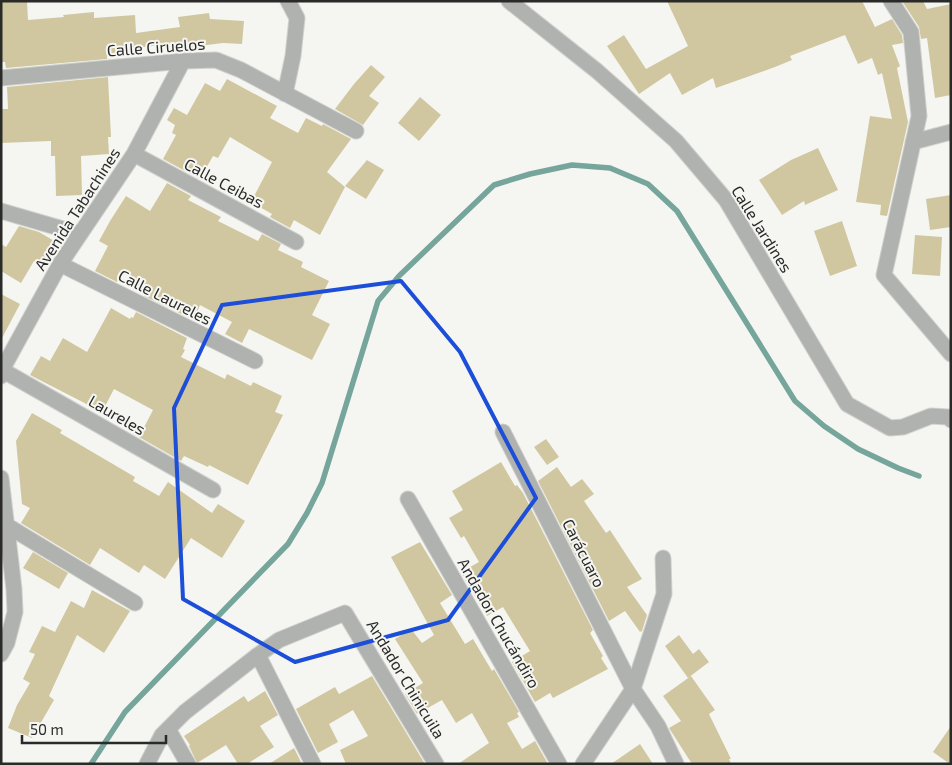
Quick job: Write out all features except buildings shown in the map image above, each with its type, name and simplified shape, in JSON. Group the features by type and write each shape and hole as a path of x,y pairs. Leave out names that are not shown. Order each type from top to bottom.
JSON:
{"street":[{"path":"285,94 293,56 296,18 288,1"},
{"name":"Calle Jardines","path":"510,1 597,71 676,140 726,200 847,404 890,428 903,428 931,416 948,417 951,420"},
{"path":"891,1 912,32 919,116 884,276 951,354"},
{"name":"Calle Ciruelos","path":"1,78 183,61 216,60 241,70 356,131"},
{"name":"Avenida Tabachines","path":"2,373 60,264 134,154 183,61"},
{"path":"913,142 951,132"},
{"name":"Calle Ceibas","path":"134,154 296,242"},
{"path":"1,211 80,234"},
{"name":"Calle Laureles","path":"60,264 255,361"},
{"name":"Laureles","path":"2,373 213,490"},
{"name":"Carácuaro","path":"502,432 633,689 658,726 676,764"},
{"path":"1,478 6,525 8,590 15,612 7,643 1,654"},
{"name":"Andador Chucándiro","path":"408,499 559,764"},
{"path":"6,525 135,603"},
{"path":"583,764 633,689 664,594 663,558"},
{"name":"Andador Chinicuila","path":"258,655 280,640 346,613 436,764"},
{"path":"147,764 162,735 185,712 258,655 313,764"},
{"path":"168,729 188,764"}],"highlighted area":[{"path":"401,281 460,352 536,498 448,620 295,662 183,599 174,408 222,305"}],"waterway":[{"path":"91,764 125,712 288,544 307,513 322,483 378,301 399,276 494,185 530,174 572,165 610,168 648,184 677,211 795,401 824,426 858,449 919,476"}]}
